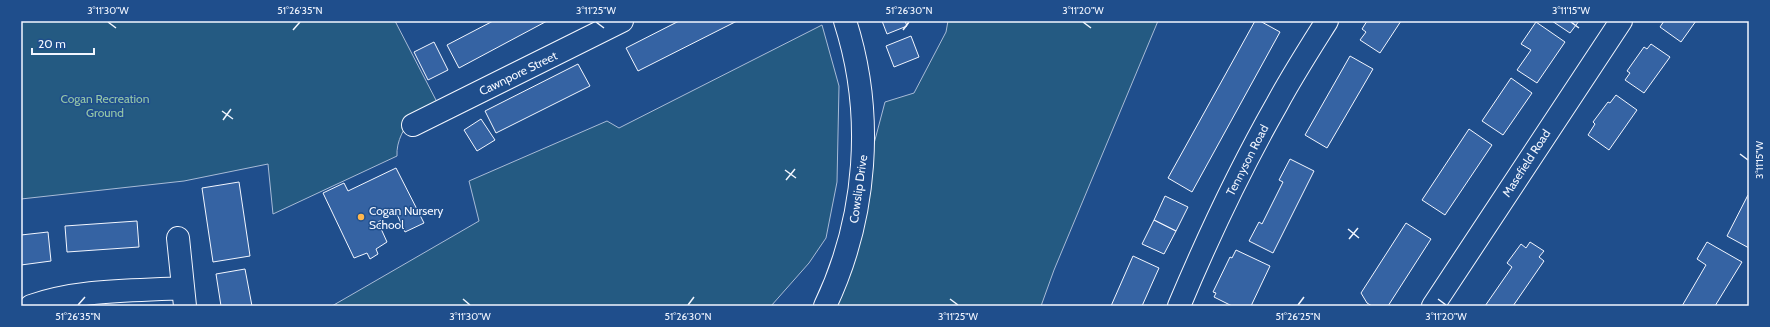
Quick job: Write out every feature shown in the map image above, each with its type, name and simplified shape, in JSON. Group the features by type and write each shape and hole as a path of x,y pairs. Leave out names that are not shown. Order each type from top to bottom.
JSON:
{"street":[{"name":"Cawnpore Street","path":"414,125 622,21"},
{"name":"Cowslip Drive","path":"825,306 843,263 854,223 862,172 863,133 861,95 854,51 845,21"},
{"name":"Tennyson Road","path":"1180,306 1217,222 1254,145 1327,21"},
{"name":"Masefield Road","path":"1433,306 1621,21"},
{"path":"31,306 51,299 75,294 184,297 178,238"}],"green space":[{"name":"Cogan Recreation Ground","path":"21,21 395,21 438,104 418,114 404,129 399,140 397,156 273,214 268,164 184,181 21,199"},
{"path":"948,21 1158,21 1054,270 1041,306 831,306 885,102 914,93 946,32"},
{"path":"822,25 839,86 837,182 826,238 809,263 771,306 332,306 479,221 469,181 607,121 619,128"}],"building":[{"path":"493,21 547,21 459,68 447,45"},
{"path":"679,21 737,21 638,71 626,48"},
{"path":"882,21 905,21 907,26 887,34"},
{"path":"1255,21 1260,21 1280,32 1192,192 1168,178"},
{"path":"1367,21 1401,21 1380,53 1360,40 1366,32 1362,29"},
{"path":"1552,21 1579,21 1570,33"},
{"path":"1664,21 1696,21 1681,42 1660,27"},
{"path":"1536,22 1565,42 1537,83 1517,70 1531,50 1521,44"},
{"path":"911,36 919,57 894,67 886,46"},
{"path":"434,42 448,70 428,80 414,52"},
{"path":"1651,44 1670,57 1644,93 1625,80 1630,73 1627,71 1644,47 1647,49"},
{"path":"1350,56 1373,69 1327,148 1305,135"},
{"path":"578,64 590,86 496,133 485,111"},
{"path":"1511,78 1532,93 1503,135 1482,121"},
{"path":"1616,95 1637,110 1609,150 1588,135 1595,124 1593,122 1608,102 1610,103"},
{"path":"481,119 495,140 477,151 464,130"},
{"path":"1469,129 1492,145 1445,215 1422,200"},
{"path":"1290,159 1314,171 1273,253 1249,241 1259,222 1262,224 1283,182 1279,180"},
{"name":"Cogan Nursery School","path":"396,168 424,223 405,232 396,212 378,222 387,242 376,249 378,254 370,259 367,253 354,258 323,193 344,183 348,191"},
{"path":"239,182 250,256 213,262 202,188"},
{"path":"1749,195 1749,248 1727,236"},
{"path":"1165,196 1188,207 1176,231 1154,220"},
{"path":"1154,220 1176,231 1164,254 1142,244"},
{"path":"137,221 139,247 67,252 65,226"},
{"path":"1406,223 1431,239 1388,306 1372,306 1367,303 1361,293"},
{"path":"48,232 51,261 21,265 21,235"},
{"path":"1530,242 1544,251 1539,257 1544,261 1513,306 1485,306 1512,267 1507,263 1521,244 1526,248"},
{"path":"1707,242 1742,262 1715,306 1682,306 1706,265 1697,259"},
{"path":"1236,250 1270,266 1251,306 1232,306 1214,297 1216,293 1213,292 1230,257 1232,258"},
{"path":"1133,256 1159,268 1142,306 1111,306"},
{"path":"245,269 252,306 221,306 216,274"}],"place":[{"name":"Cogan Nursery School","path":"361,217"}]}
